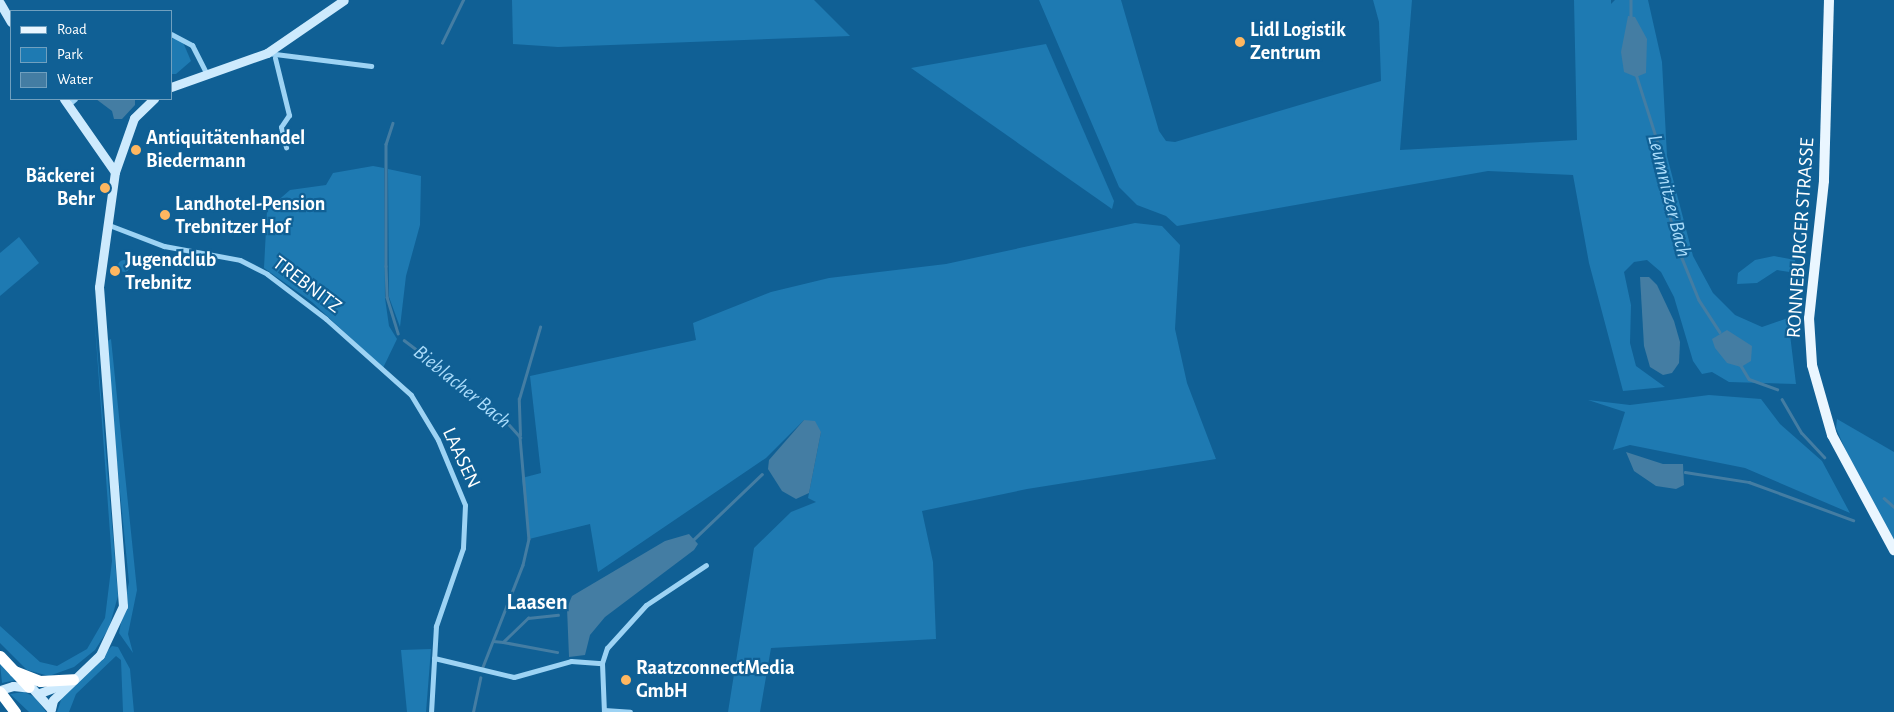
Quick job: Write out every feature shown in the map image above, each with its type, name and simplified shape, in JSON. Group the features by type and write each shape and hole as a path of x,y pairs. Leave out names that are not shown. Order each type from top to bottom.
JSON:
{"highway":[{"path":"0,656 14,671 23,686"},
{"path":"14,671 40,681 73,679"},
{"path":"0,691 16,712"},
{"path":"0,704 7,712"}],"main road":[{"name":"RONNEBURGER STRASSE","path":"1829,0 1824,181 1809,318 1812,365 1832,435 1894,550"}],"street":[{"path":"172,84 271,55 344,0"},
{"path":"0,3 10,20"},
{"path":"172,35 192,45 206,73"},
{"path":"271,55 371,66"},
{"path":"271,55 289,115 281,126 286,147"},
{"path":"0,691 23,686 40,693 51,710 73,679 104,649 123,606 99,287 115,172 134,118 153,100"},
{"path":"69,101 115,172"},
{"name":"TREBNITZ","path":"109,225 164,246 240,260 282,286 362,353"},
{"name":"LAASEN","path":"362,353 411,396 463,492 463,548 436,626 431,712"},
{"path":"630,712 604,711 602,663 607,648 646,605 706,565"},
{"path":"434,658 514,677 571,661 602,663"},
{"path":"40,693 73,679"}],"green space":[{"path":"512,0 814,0 850,36 558,47 513,44"},
{"path":"1039,0 1121,0 1159,131 1166,141 1175,142 1381,81 1379,22 1373,0 1412,0 1400,150 1577,140 1574,0 1611,0 1611,4 1615,0 1648,0 1662,62 1667,156 1693,256 1713,293 1735,315 1762,327 1788,318 1796,384 1729,382 1712,372 1702,374 1693,361 1674,297 1661,272 1647,260 1634,262 1624,272 1631,305 1630,343 1636,366 1665,387 1623,391 1589,263 1573,175 1488,171 1177,226 1166,216 1137,205 1119,187"},
{"path":"172,38 182,40 191,61 176,74 172,74"},
{"path":"1046,44 1114,201 1112,209 911,68"},
{"path":"373,166 384,168 385,298 389,326 397,339 383,368 312,302 264,268 267,210 290,190 326,185 333,173"},
{"path":"388,169 421,176 420,225 406,276 400,327 389,297"},
{"path":"1135,223 1162,226 1180,245 1175,329 1187,383 1216,459 1027,489 922,511 933,562 936,639 771,648 760,712 728,712 754,548 791,512 816,502 808,498 821,432 804,420 766,458 598,572 590,524 529,539 522,478 541,473 530,376 696,340 693,323 771,292 829,278 946,264"},
{"path":"19,237 39,263 0,296 0,253"},
{"path":"1774,256 1795,260 1796,273 1777,270 1757,283 1737,284 1738,273 1755,260"},
{"path":"122,260 126,260 130,266 126,272 122,272 118,268 118,264"},
{"path":"94,312 118,596 109,628 95,650 74,667 49,676 27,670 0,643 0,626 40,662 57,666 87,649 105,618 112,561"},
{"path":"111,339 137,590 128,634 133,653 119,633 129,582 105,342"},
{"path":"1709,395 1761,399 1780,424 1822,461 1850,513 1745,468 1630,445 1613,450 1625,412 1588,400 1630,405"},
{"path":"1837,419 1894,452 1894,542 1850,460 1836,428"},
{"path":"112,646 118,647 130,669 134,712 123,712 121,660 116,656 76,694 69,712 57,712 62,697"},
{"path":"431,649 426,712 407,712 401,650"},
{"path":"0,663 16,680 2,683"},
{"path":"24,692 35,697 46,712 29,712 10,694"}],"water":[{"path":"1628,16 1635,17 1647,39 1646,73 1636,77 1624,72 1621,52"},
{"path":"97,100 135,100 135,105 122,119 114,119 112,111"},
{"path":"1640,277 1649,277 1657,285 1674,321 1680,342 1679,363 1672,373 1663,375 1650,367 1644,346"},
{"path":"1727,330 1752,346 1751,361 1741,367 1727,363 1715,348 1712,339"},
{"path":"804,420 815,421 821,432 809,493 796,499 782,491 768,469 769,460"},
{"path":"1626,452 1663,464 1683,464 1684,485 1676,489 1656,486 1634,471"},
{"path":"689,534 698,544 694,550 605,617 590,635 585,655 569,657 567,608 572,596 665,541"}],"waterway":[{"name":"Bieblacher Bach","path":"442,43 463,0"},
{"name":"Leumnitzer Bach","path":"1631,0 1631,18"},
{"name":"Leumnitzer Bach","path":"1636,74 1658,143 1669,213 1682,258 1699,300 1720,332"},
{"name":"Bieblacher Bach","path":"393,123 386,144 386,266 387,297 398,333"},
{"path":"520,435 519,399 540,327"},
{"name":"Bieblacher Bach","path":"404,340 495,409 520,437 529,539 523,565 483,667"},
{"name":"Leumnitzer Bach","path":"1740,364 1749,379 1777,389"},
{"name":"Leumnitzer Bach","path":"1782,399 1802,433 1824,457"},
{"path":"1685,472 1749,482 1853,520"},
{"path":"693,540 762,474"},
{"name":"Leumnitzer Bach","path":"1884,498 1894,507"},
{"path":"493,641 503,642 528,618 558,615"},
{"path":"503,642 557,652"},
{"name":"Bieblacher Bach","path":"473,712 480,678"}],"place":[{"name":"Lidl Logistik Zentrum","path":"1240,42"},
{"name":"Antiquitätenhandel Biedermann","path":"136,150"},
{"name":"Bäckerei Behr","path":"105,188"},
{"name":"Landhotel-Pension Trebnitzer Hof","path":"165,215"},
{"name":"Jugendclub Trebnitz","path":"115,271"},
{"name":"RaatzconnectMedia GmbH","path":"626,680"}],"district":[{"name":"Laasen","path":"537,603"}]}
